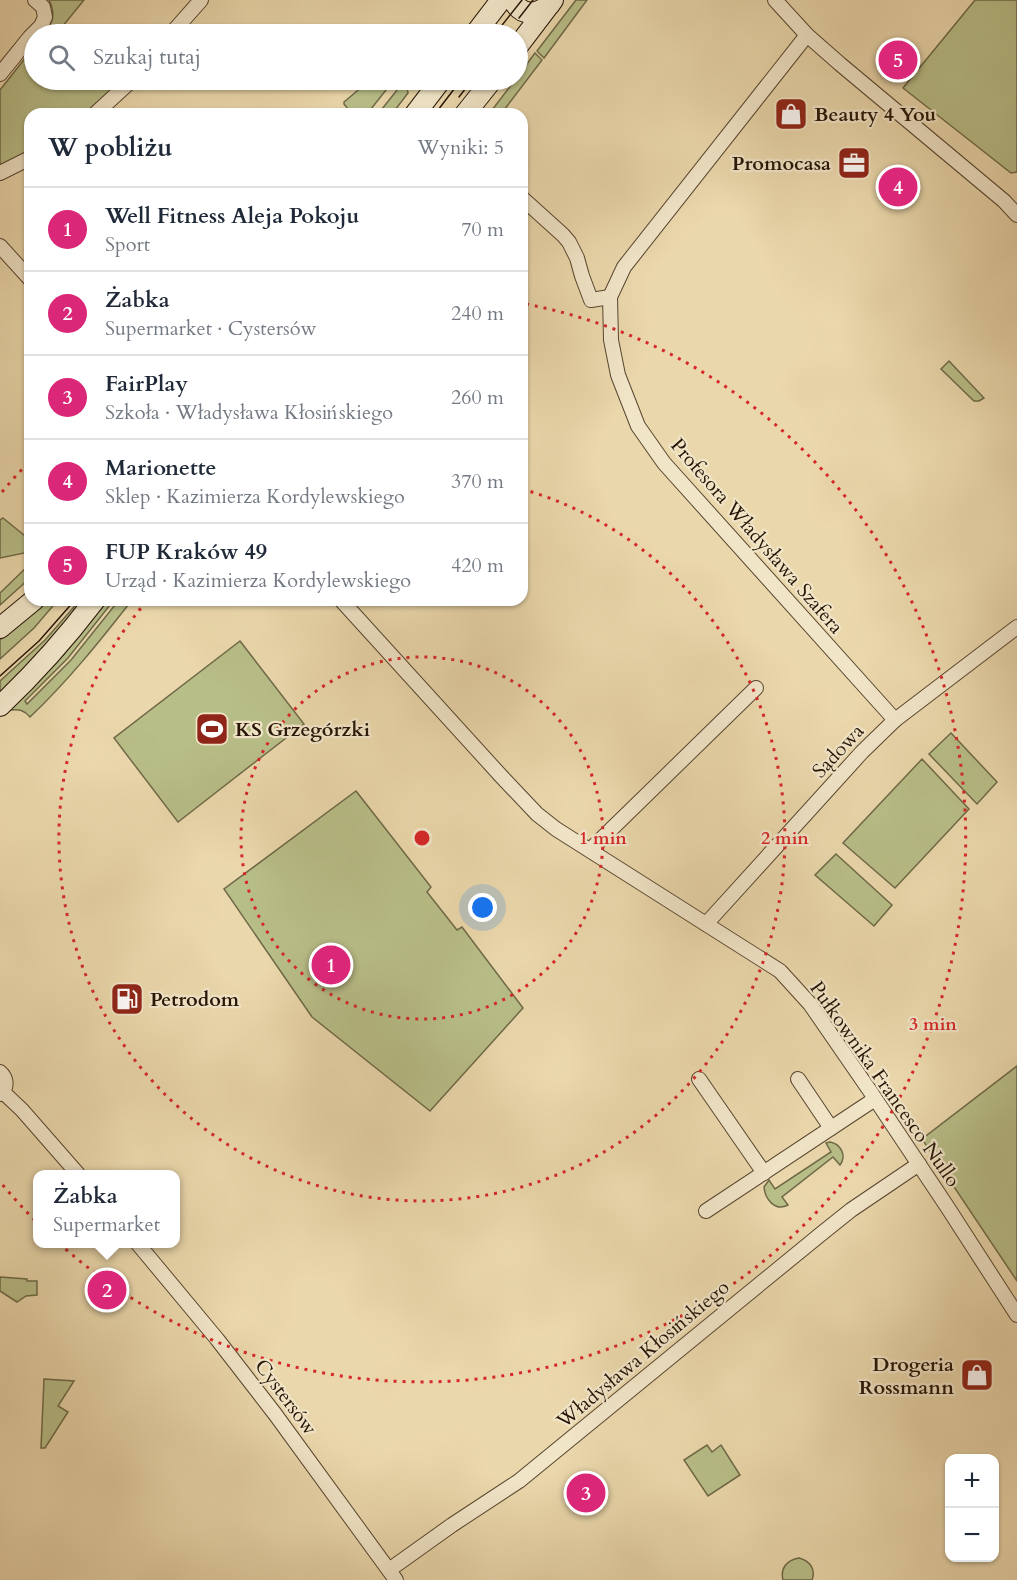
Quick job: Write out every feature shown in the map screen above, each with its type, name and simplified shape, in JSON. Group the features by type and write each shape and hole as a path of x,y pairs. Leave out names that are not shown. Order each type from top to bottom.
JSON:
{"main road":[{"path":"483,24 501,0"},
{"path":"513,0 526,13 538,12 551,2"},
{"path":"528,33 551,2"},
{"path":"420,108 433,90"},
{"path":"470,108 484,90"},
{"path":"0,628 27,606"},
{"path":"0,706 38,670 90,606"}],"street":[{"path":"34,0 43,7 45,17 42,24"},
{"path":"180,24 201,0"},
{"path":"775,0 807,35 1004,201 1017,215"},
{"name":"Profesora Władysława Szafera","path":"807,35 624,267 609,297 611,340 618,375 639,426 664,463 895,720"},
{"path":"0,74 24,44"},
{"path":"102,108 121,90"},
{"path":"0,173 24,161"},
{"path":"528,203 569,242 578,258 591,300 609,297"},
{"path":"0,246 24,272"},
{"name":"Pułkownika Francesco Nullo","path":"346,606 537,814 556,829 780,971 810,1004 919,1164 1017,1315"},
{"name":"Sądowa","path":"706,924 862,752 895,720 1017,627"},
{"path":"590,850 756,688"},
{"path":"0,1072 6,1082 2,1093 22,1110 74,1170"},
{"path":"798,1078 831,1128"},
{"path":"699,1079 764,1173"},
{"path":"706,1211 875,1099"},
{"name":"Władysława Kłosińskiego","path":"392,1575 452,1525 519,1481 852,1210 919,1164"},
{"name":"Cystersów","path":"141,1248 253,1386 392,1575"}],"green space":[{"path":"49,0 84,0 64,24 50,24 52,10"},
{"path":"576,0 587,0 544,58 537,51"},
{"path":"975,0 1017,0 1017,172 1011,173 903,88"},
{"path":"535,53 542,60 528,78 528,62"},
{"path":"24,60 24,90 111,90 91,108 24,108 24,157 0,168 0,90"},
{"path":"358,90 386,90 372,108 347,108 344,102"},
{"path":"397,90 408,90 408,93 397,108 383,108"},
{"path":"507,90 519,90 506,108 494,108"},
{"path":"949,361 984,398 974,401 941,369"},
{"path":"3,518 24,535 24,553 0,558 0,520"},
{"path":"24,570 24,583 0,605 0,593"},
{"path":"39,606 53,606 34,628 0,659 0,640"},
{"path":"75,606 80,606 61,631 0,693 0,681 45,640"},
{"path":"102,606 109,606 68,658 25,701 27,704 71,660 114,606 127,606 71,675 30,717 21,710 11,710 64,654"},
{"name":"KS Grzegórzki","path":"240,641 304,724 178,822 114,738"},
{"path":"951,733 997,782 977,804 929,754"},
{"path":"922,759 969,809 895,888 843,843"},
{"path":"356,791 431,887 427,892 457,930 462,927 523,1008 430,1111 312,1017 224,889"},
{"path":"836,854 892,905 874,926 815,875"},
{"path":"1017,1066 1017,1281 922,1139"},
{"path":"830,1142 842,1151 843,1158 840,1165 833,1157 782,1197 788,1205 775,1206 766,1196 764,1187 769,1180 775,1189 831,1152 826,1143"},
{"path":"0,1277 37,1281 37,1295 26,1296 17,1302 0,1291"},
{"path":"44,1379 74,1381 58,1406 68,1412 45,1448 41,1448"},
{"path":"707,1445 712,1452 721,1445 740,1475 708,1496 684,1460"},
{"path":"799,1558 811,1566 812,1580 783,1580 785,1565"}],"tram line":[{"path":"503,24 522,0"},
{"path":"519,18 533,0"},
{"path":"440,108 453,90"},
{"path":"459,97 464,90"},
{"path":"0,676 39,641 70,606"}],"place":[{"name":"FUP Kraków 49","path":"898,60"},
{"name":"Beauty 4 You","path":"791,114"},
{"name":"Promocasa","path":"854,163"},
{"name":"Marionette","path":"898,187"},
{"name":"KS Grzegórzki","path":"212,729"},
{"name":"Well Fitness Aleja Pokoju","path":"331,965"},
{"name":"Petrodom","path":"127,999"},
{"name":"Żabka","path":"107,1290"},
{"name":"Drogeria Rossmann","path":"977,1375"},
{"name":"FairPlay","path":"586,1493"}]}
